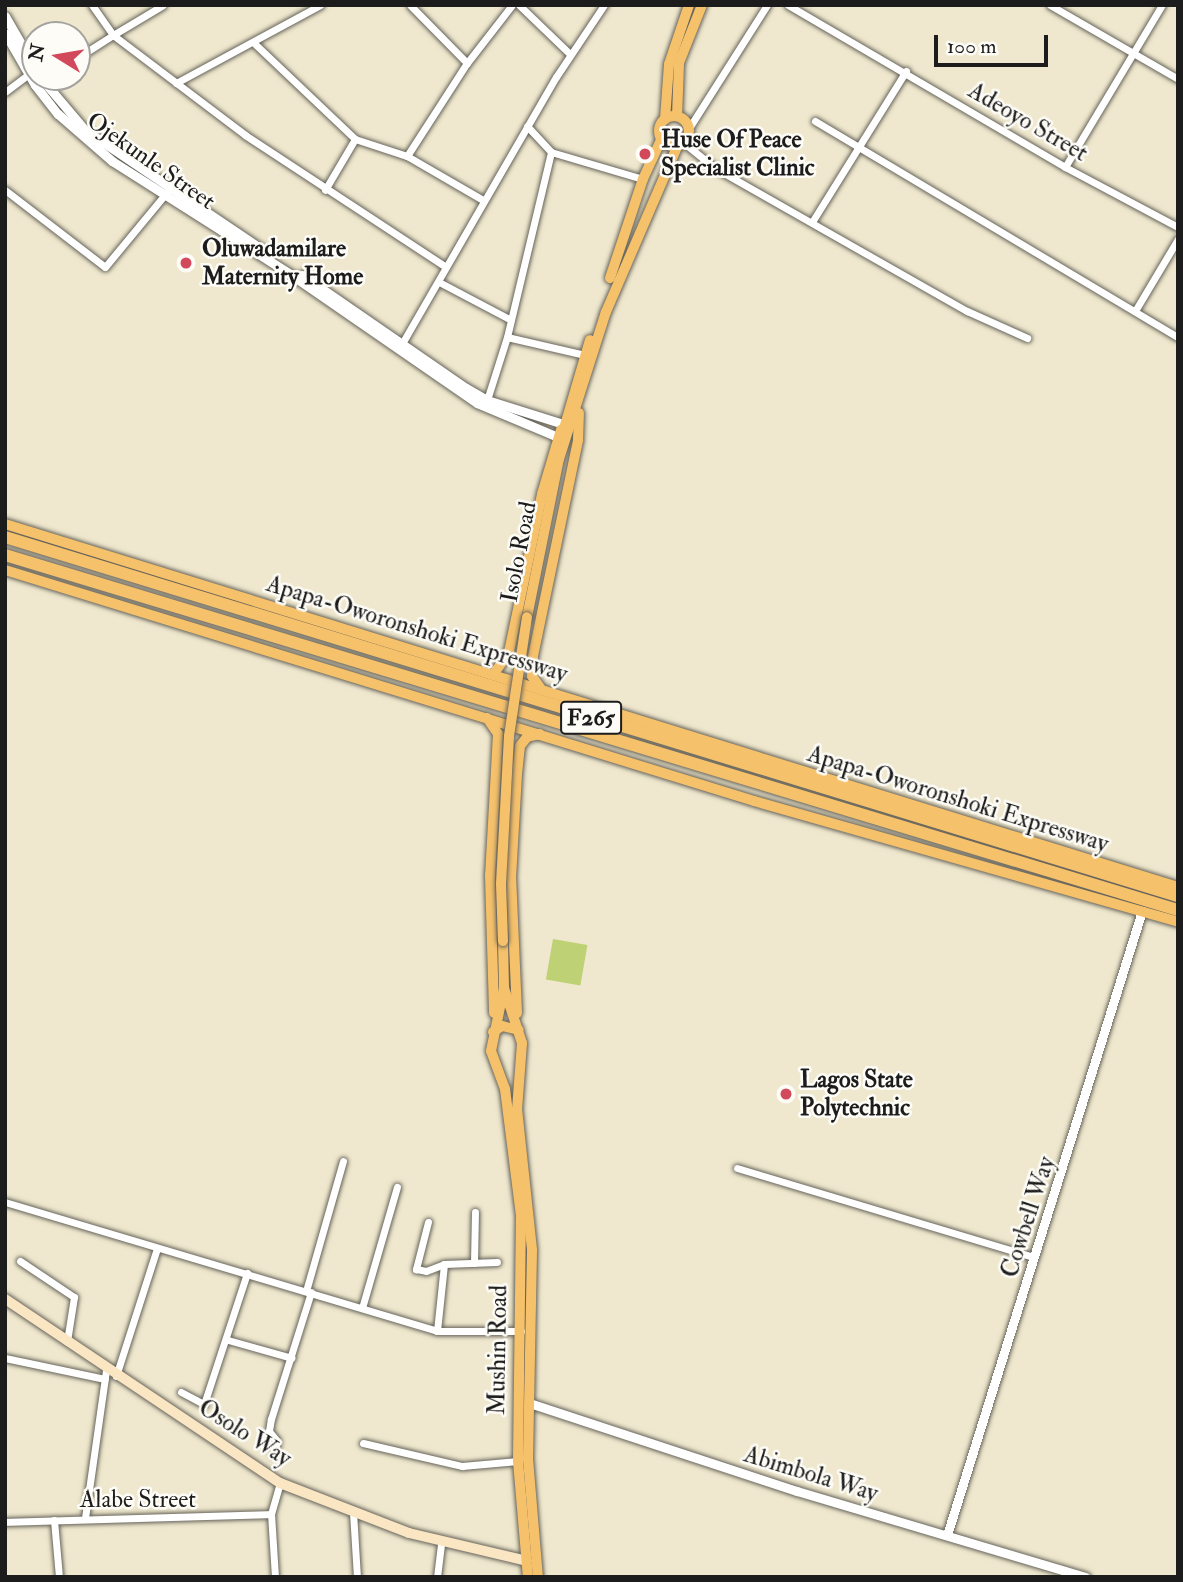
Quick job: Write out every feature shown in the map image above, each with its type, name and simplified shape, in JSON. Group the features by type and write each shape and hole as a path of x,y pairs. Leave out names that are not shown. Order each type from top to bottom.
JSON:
{"highway":[{"name":"Apapa-Oworonshoki Expressway","path":"5,537 1178,896"},
{"name":"Apapa-Oworonshoki Expressway","path":"5,555 1178,911"}],"main road":[{"path":"493,675 505,664 511,647 558,437 643,178 661,140 658,131 665,118 669,64 689,5"},
{"path":"661,140 681,145 689,128 677,116 679,63 702,5"},
{"path":"665,118 677,116"},
{"name":"Isolo Road","path":"504,988 501,884 509,736 527,617 559,459 621,270 681,145"},
{"path":"541,689 532,676 533,656 578,440 579,398"},
{"path":"559,459 563,424"},
{"name":"Apapa-Oworonshoki Expressway","path":"5,524 541,689 751,758 1178,887"},
{"path":"5,570 754,801 1178,922"},
{"path":"485,716 498,734 490,875 493,1028 491,1051 514,1126"},
{"path":"514,1126 521,1066 511,878 516,774 523,742 543,734"},
{"path":"493,1028 504,988"},
{"path":"504,988 518,1026"},
{"path":"493,1028 518,1026"},
{"path":"498,1072 510,1074 521,1066"},
{"name":"Mushin Road","path":"514,1126 521,1215 522,1331 518,1461 528,1577"},
{"name":"Mushin Road","path":"514,1126 532,1250 528,1459 538,1577"},
{"name":"Osolo Way","path":"5,1299 67,1341 105,1375 116,1376 280,1483 353,1512 441,1542 527,1560"}],"street":[{"path":"92,5 113,35 176,83 325,190 446,267"},
{"path":"91,49 163,5"},
{"path":"176,83 255,44 320,5"},
{"path":"410,5 467,63"},
{"path":"407,156 467,63 512,5"},
{"path":"519,5 570,54"},
{"path":"400,346 570,54 604,5"},
{"path":"689,128 767,5"},
{"name":"Adeoyo Street","path":"788,5 906,71 1065,167 1178,227"},
{"path":"1050,5 1178,79"},
{"path":"1065,167 1162,5"},
{"name":"Ojekunle Street","path":"5,16 21,47"},
{"name":"Ojekunle Street","path":"5,33 21,54"},
{"path":"255,44 355,139 407,156 483,200"},
{"path":"812,222 906,71"},
{"path":"5,92 21,79"},
{"name":"Ojekunle Street","path":"51,91 85,130 166,193 400,346 487,400 563,424"},
{"path":"815,121 1178,337"},
{"path":"527,126 551,152 643,178"},
{"path":"325,190 355,139"},
{"path":"681,145 715,168 997,328 1027,338"},
{"path":"487,400 507,337 551,152"},
{"path":"5,190 105,267 166,193"},
{"path":"1135,311 1178,239"},
{"path":"439,282 511,320"},
{"path":"507,337 585,355"},
{"name":"Ojekunle Street","path":"400,346 477,403 558,437"},
{"name":"Cowbell Way","path":"947,1535 1013,1333 1033,1257 1044,1235 1142,911"},
{"path":"274,1454 277,1441 269,1431 271,1419 292,1358 343,1161"},
{"path":"737,1168 1033,1257"},
{"path":"362,1308 397,1187"},
{"path":"5,1202 437,1331 464,1334 522,1331"},
{"path":"474,1263 475,1212"},
{"path":"428,1222 416,1269 426,1271 444,1264 497,1262"},
{"path":"116,1376 157,1248"},
{"path":"20,1261 74,1297 67,1341"},
{"path":"437,1331 444,1264"},
{"path":"181,1392 204,1404 228,1340 247,1273"},
{"path":"228,1340 292,1358"},
{"path":"5,1358 105,1375 85,1518"},
{"name":"Abimbola Way","path":"528,1403 1085,1577"},
{"path":"363,1443 462,1466 518,1461"},
{"path":"275,1577 271,1514 280,1483"},
{"path":"353,1512 356,1577"},
{"name":"Alabe Street","path":"5,1522 271,1514"},
{"path":"54,1520 59,1577"},
{"path":"437,1577 441,1542"}],"green space":[{"path":"553,939 587,945 580,985 546,979"}],"place":[{"name":"Huse Of Peace Specialist Clinic","path":"645,154"},
{"name":"Oluwadamilare Maternity Home","path":"186,263"},
{"name":"Lagos State Polytechnic","path":"786,1094"}]}
